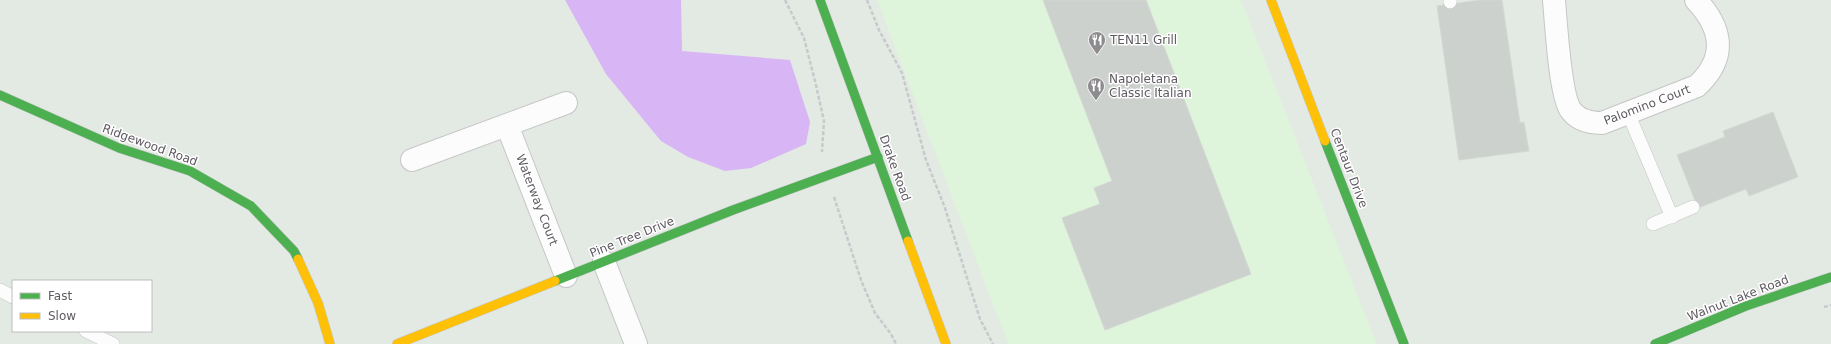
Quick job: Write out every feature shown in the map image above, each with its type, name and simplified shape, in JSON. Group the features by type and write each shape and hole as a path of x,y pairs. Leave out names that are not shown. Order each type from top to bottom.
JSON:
{"street":[{"name":"Drake Road","path":"820,0 946,344"},
{"name":"Centaur Drive","path":"1271,0 1404,344"},
{"name":"Palomino Court","path":"1554,0 1564,93 1570,110 1581,119 1591,123 1602,123 1697,86 1708,75 1715,64 1718,49 1717,33 1699,1"},
{"name":"Ridgewood Road","path":"0,95 119,148 190,171 251,206 294,251 318,303 330,344"},
{"path":"412,160 566,103"},
{"name":"Waterway Court","path":"508,125 566,276"},
{"name":"Pine Tree Drive","path":"397,344 733,210 878,157"},
{"path":"604,262 636,344"},
{"name":"Walnut Lake Road","path":"1655,344 1746,306 1831,277"}],"lane":[{"path":"1628,113 1672,216"},
{"path":"1653,224 1693,208"},
{"path":"0,290 12,296"},
{"path":"88,332 114,344"}],"path":[{"path":"867,0 880,30 902,73 926,160 945,208 980,319 993,344"}],"shaded area":[{"path":"565,0 681,0 682,51 790,60 810,122 806,144 751,168 725,171 688,157 661,141 606,74"},
{"path":"877,0 1241,0 1377,344 1008,344"}],"building":[{"path":"1043,0 1146,0 1251,274 1105,330 1062,218 1100,204 1094,188 1112,181"},
{"path":"1480,0 1502,0 1520,123 1524,122 1529,151 1459,160 1437,6"},
{"path":"1773,112 1798,177 1749,196 1746,189 1698,208 1677,155 1725,137 1723,131"}],"traffic: fast":[{"path":"820,0 908,241"},
{"path":"0,95 119,148 190,171 251,206 294,251 298,259"},
{"path":"1325,141 1404,344"},
{"path":"555,281 733,210 878,157"},
{"path":"1655,344 1746,306 1831,277"}],"traffic: slow":[{"path":"1271,0 1325,141"},
{"path":"908,241 946,344"},
{"path":"298,259 318,303 330,344"},
{"path":"397,344 555,281"}],"place":[{"name":"TEN11 Grill","path":"1097,55"},
{"name":"Napoletana Classic Italian","path":"1096,101"}]}
